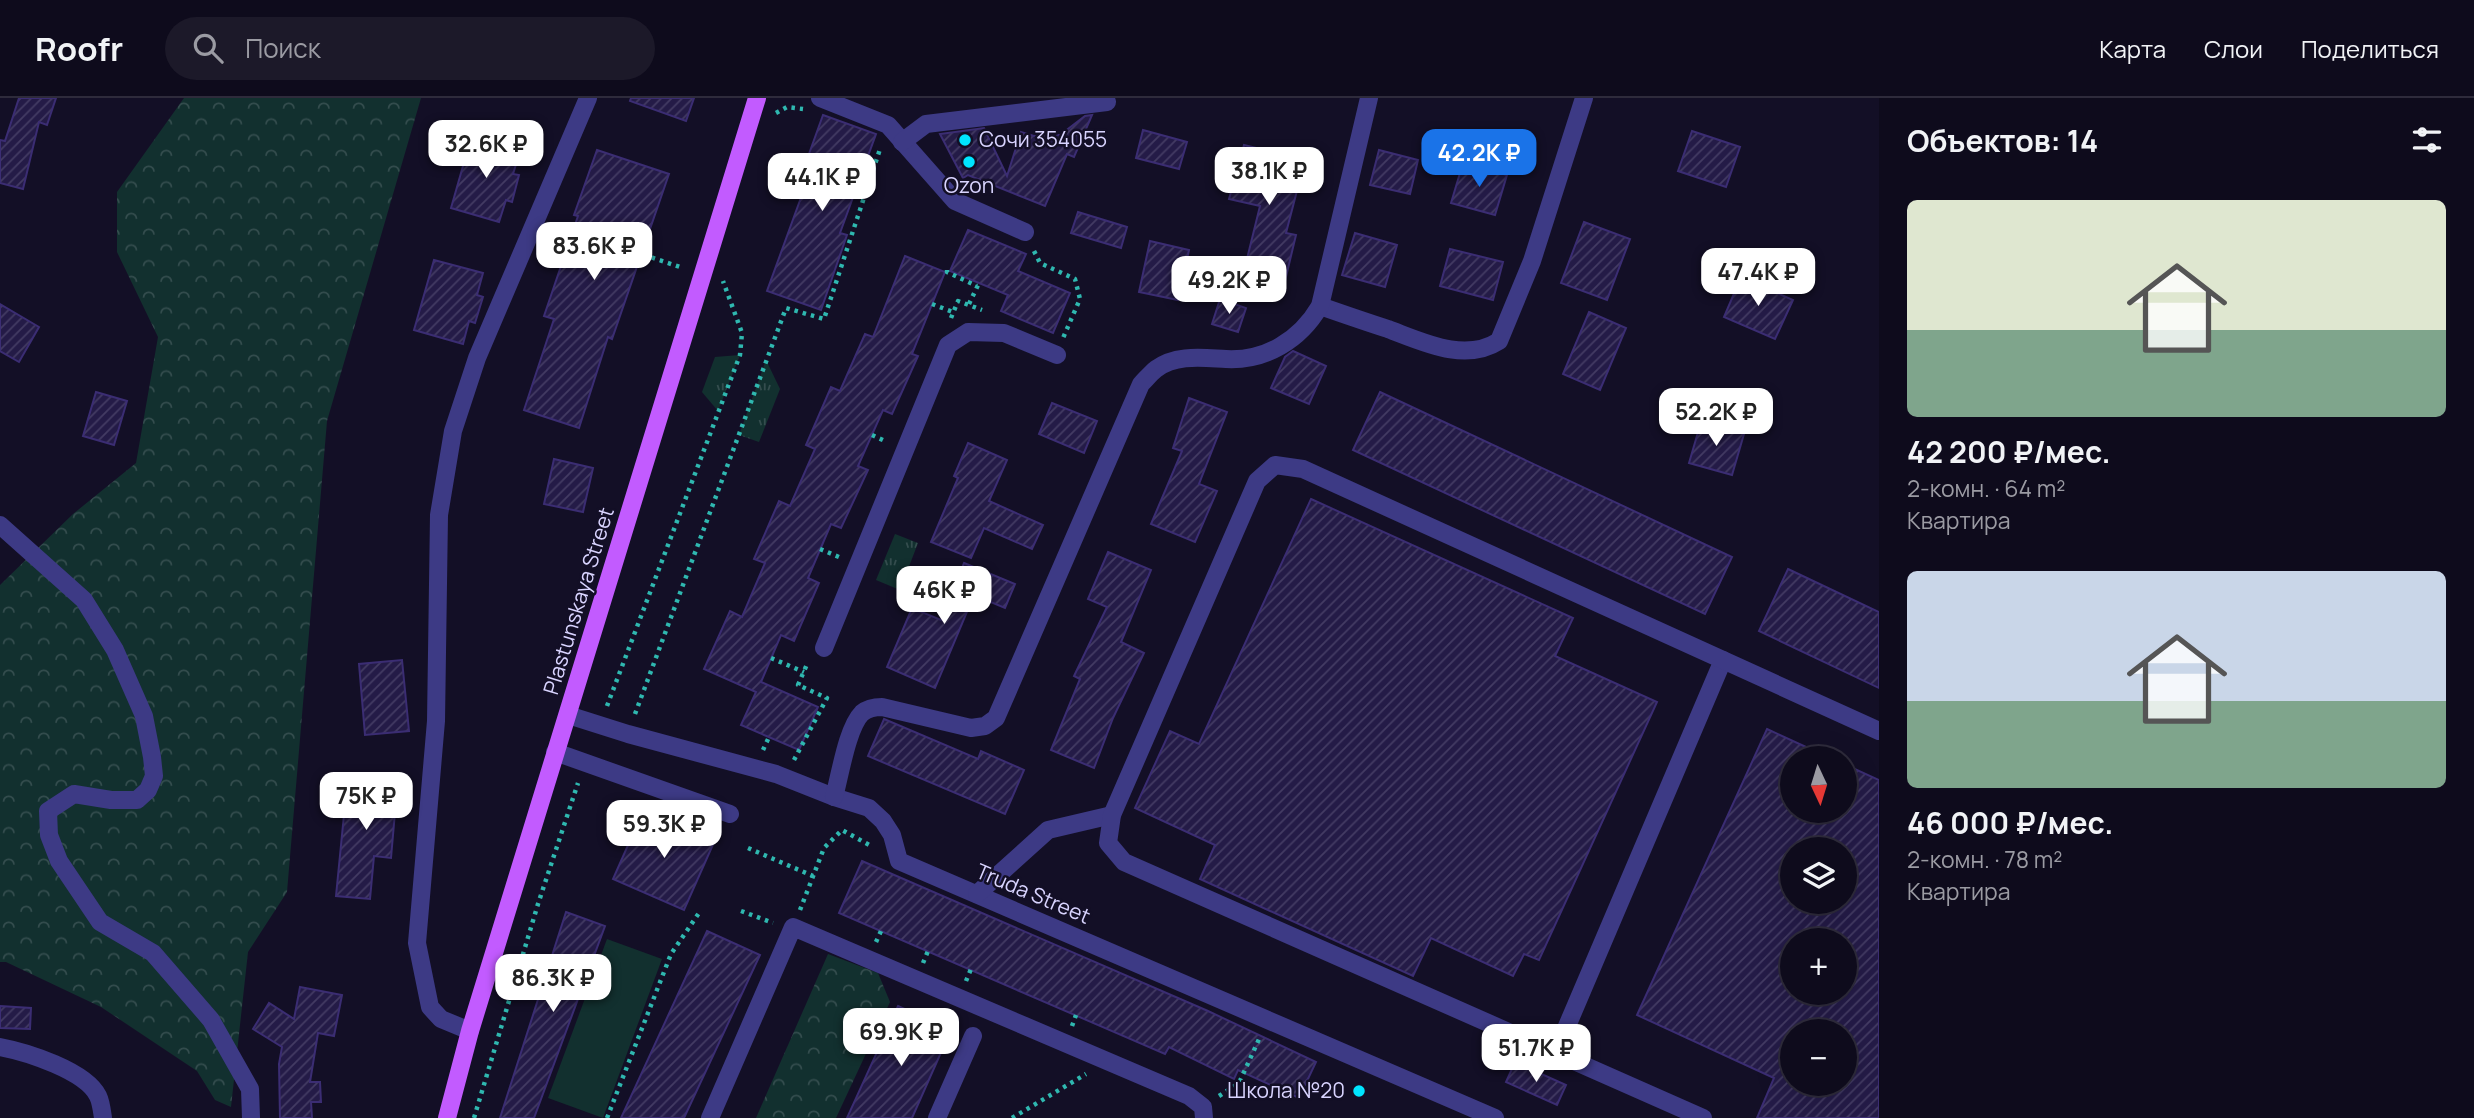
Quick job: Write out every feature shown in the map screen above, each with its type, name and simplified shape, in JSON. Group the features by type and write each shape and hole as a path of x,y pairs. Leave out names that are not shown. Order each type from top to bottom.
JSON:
{"main road":[{"name":"Plastunskaya Street","path":"447,1118 470,1031 757,98"}],"street":[{"path":"470,1031 441,1019 430,1007 417,943 436,721 439,515 453,431 477,358 588,98"},
{"path":"834,797 853,728 862,713 872,707 883,706 971,728 985,726 996,718 1141,384 1157,368 1193,357 1256,357 1279,348 1310,324 1320,306 1369,98"},
{"path":"1320,306 1440,348 1470,351 1488,348 1499,341 1532,261 1584,98"},
{"path":"902,142 926,124 1107,102"},
{"path":"813,104 888,125 955,201 1025,232"},
{"path":"824,648 948,345 968,332 1004,333 1057,355"},
{"path":"1703,1118 1124,862 1108,843 1112,815 1257,481 1275,465 1303,469 1879,731"},
{"path":"0,525 85,600 115,650 144,716 152,757 154,776 148,790 137,800 111,800 74,794 48,811 49,835 59,861 100,922 153,953 211,1020 250,1089 251,1118"},
{"path":"1556,1052 1723,660"},
{"path":"568,715 776,774 869,808 883,821 892,835 899,860"},
{"path":"555,752 730,814"},
{"path":"977,894 1048,830 1112,815"},
{"name":"Truda Street","path":"899,860 1495,1118"},
{"path":"710,1118 792,929 1189,1096 1204,1112"},
{"path":"937,1118 973,1036"},
{"path":"0,1047 36,1057 90,1084 99,1097 103,1118"}],"path":[{"path":"773,116 786,107 813,104"},
{"path":"628,734 786,307 824,319 888,125"},
{"path":"537,220 680,267"},
{"path":"1025,232 1040,263 1075,279 1080,299"},
{"path":"947,270 978,284 970,304"},
{"path":"600,724 740,355 742,333 723,280"},
{"path":"932,304 953,312"},
{"path":"820,549 849,562"},
{"path":"771,658 804,672"},
{"path":"474,1118 538,904 585,763"},
{"path":"741,911 792,929 824,848 842,830 899,860"},
{"path":"615,836 629,842"},
{"path":"748,848 813,876"},
{"path":"607,1118 671,954 701,910"},
{"path":"1204,1112 1239,1083 1268,1021"},
{"path":"1012,1118 1109,1061"}],"green space":[{"path":"184,98 421,98 327,421 287,892 248,952 231,1107 215,1100 197,1071 101,1007 6,962 0,962 0,585 73,514 136,463 158,337 117,252 117,192"},
{"path":"740,355 718,411 702,392 715,357"},
{"path":"766,360 780,389 759,442 739,435"},
{"path":"895,534 918,543 900,590 876,580"},
{"path":"607,939 662,959 603,1118 548,1098"},
{"path":"828,954 878,973 890,1002 836,1118 756,1118"}],"building":[{"path":"19,98 56,98 47,125 39,122 23,189 0,183 0,140 5,141"},
{"path":"631,98 694,98 686,121 630,101"},
{"path":"823,115 876,134 840,233 847,235 821,310 767,291 803,192 796,190"},
{"path":"1092,115 1074,157 1067,154 1045,206 968,175 963,178 940,134 984,128 1007,176 1021,132 1034,136 1060,135 1085,116"},
{"path":"1143,130 1187,142 1179,169 1136,158"},
{"path":"1692,131 1740,147 1726,187 1678,171"},
{"path":"471,138 520,152 513,174 519,175 512,202 506,200 499,222 451,208"},
{"path":"1244,145 1305,160 1286,233 1296,235 1285,281 1244,271 1260,206 1229,199"},
{"path":"597,150 669,174 612,339 608,337 579,428 524,410 554,319 544,316 578,216 574,215"},
{"path":"1379,150 1418,160 1410,194 1370,185"},
{"path":"1463,163 1507,175 1495,215 1451,203"},
{"path":"1078,212 1127,227 1121,248 1071,233"},
{"path":"1584,222 1630,239 1607,300 1561,283"},
{"path":"968,230 1026,254 1018,271 1070,293 1053,333 1001,311 1008,295 950,271"},
{"path":"1355,233 1397,245 1385,287 1342,275"},
{"path":"1150,241 1189,250 1178,300 1139,292"},
{"path":"1450,249 1503,262 1493,300 1440,286"},
{"path":"905,256 945,272 912,354 918,356 892,414 883,410 858,466 868,470 841,528 831,524 808,578 819,583 794,641 781,635 761,682 818,707 799,750 741,725 756,692 704,669 730,611 742,617 765,563 754,559 779,501 790,506 815,449 806,445 831,387 840,391 865,334 873,337"},
{"path":"434,260 483,273 477,295 483,297 475,323 469,321 463,344 414,330"},
{"path":"1741,277 1793,300 1775,339 1724,317"},
{"path":"1220,299 1246,308 1238,332 1212,324"},
{"path":"0,304 39,327 19,362 0,351"},
{"path":"1589,312 1626,328 1600,390 1563,374"},
{"path":"1293,351 1326,366 1309,404 1271,388 1285,357"},
{"path":"96,392 127,401 114,445 83,436"},
{"path":"1380,392 1732,557 1705,614 1353,450"},
{"path":"1189,398 1227,412 1199,484 1217,491 1195,542 1151,524 1182,451 1173,448"},
{"path":"1052,403 1097,421 1084,453 1039,434"},
{"path":"1701,422 1744,434 1732,475 1689,463"},
{"path":"968,443 1007,460 989,501 1043,525 1032,549 984,528 971,558 931,542 958,478 954,476"},
{"path":"554,459 593,468 583,512 544,504"},
{"path":"1311,499 1573,618 1555,656 1657,702 1539,960 1524,954 1513,976 1431,938 1413,976 1200,879 1215,845 1135,808 1170,731 1199,744"},
{"path":"1108,552 1151,570 1121,642 1144,653 1113,718 1094,768 1051,750 1080,679 1074,676 1107,607 1088,599"},
{"path":"964,563 1015,584 1005,608 974,595 935,688 887,667 912,608 941,620"},
{"path":"1788,569 1879,612 1879,688 1759,631"},
{"path":"402,660 409,731 365,735 359,664"},
{"path":"884,719 978,759 981,751 1024,770 1005,814 868,756"},
{"path":"1767,729 1804,746 1780,746 1780,823 1857,823 1857,770 1879,780 1879,1118 1757,1118 1774,1078 1637,1015"},
{"path":"348,774 398,778 391,858 374,856 370,899 336,896"},
{"path":"644,809 715,840 684,910 613,879"},
{"path":"862,861 1208,1011 1316,1062 1299,1098 1238,1070 1234,1079 1169,1047 1165,1054 839,913"},
{"path":"566,912 605,926 534,1118 500,1118"},
{"path":"707,931 760,955 684,1118 621,1118"},
{"path":"300,987 342,995 334,1036 318,1033 310,1082 320,1082 321,1102 311,1102 312,1118 280,1118 279,1064 282,1047 253,1029 269,1003 294,1019"},
{"path":"0,1006 31,1008 30,1029 0,1028"},
{"path":"898,1006 951,1030 912,1118 847,1118"},
{"path":"1515,1062 1566,1085 1557,1105 1506,1082"}],"place":[{"name":"Сочи 354055","path":"965,140"},
{"name":"Ozon","path":"969,162"},
{"name":"Школа №20","path":"1359,1091"}]}
